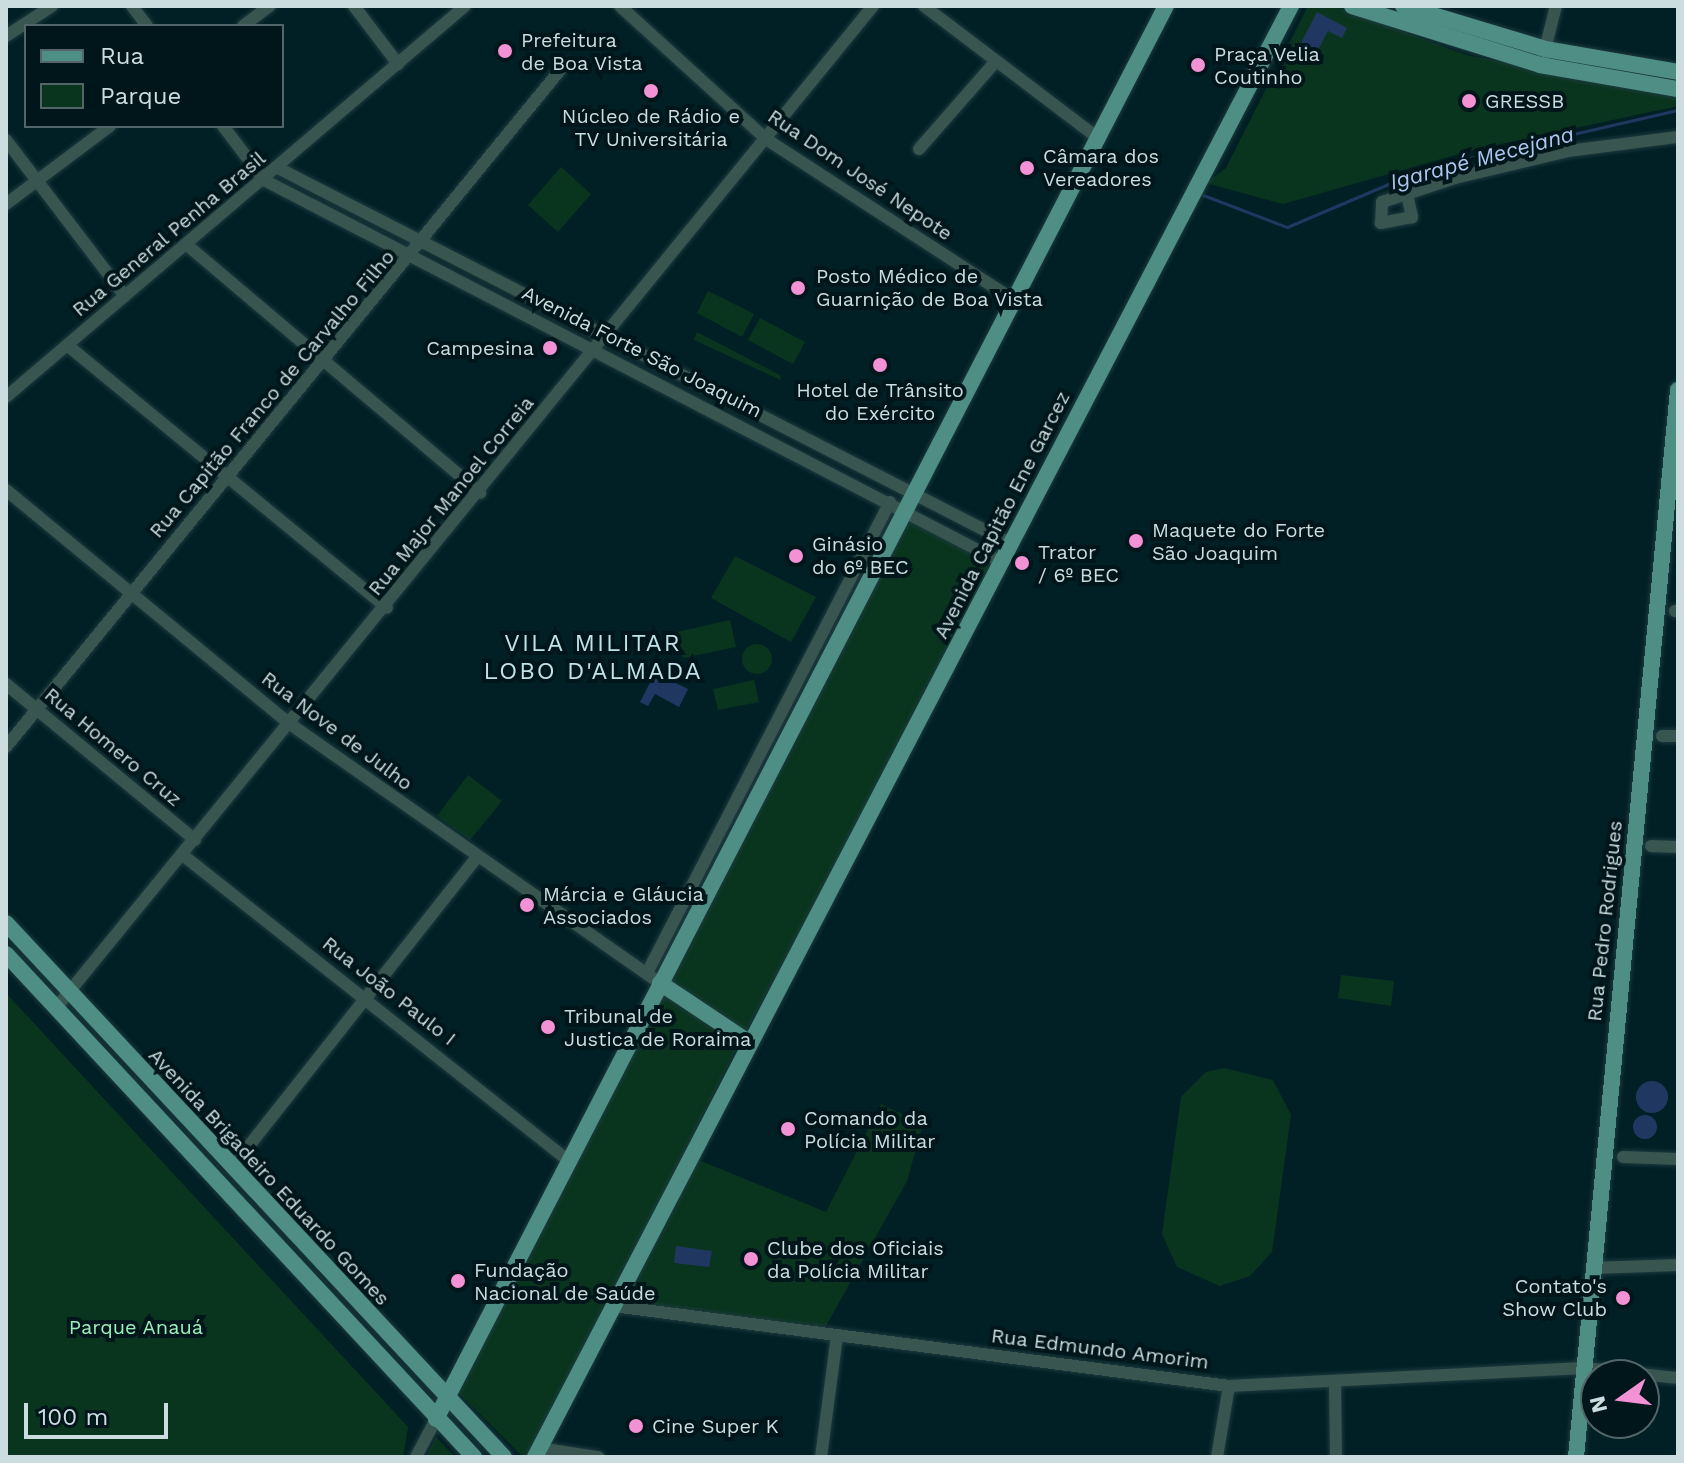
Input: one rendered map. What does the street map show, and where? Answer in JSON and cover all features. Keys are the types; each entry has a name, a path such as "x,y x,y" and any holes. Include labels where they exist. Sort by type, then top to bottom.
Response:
{"main road":[{"path":"436,1419 568,1160 654,978 897,506 915,494 1166,6"},
{"name":"Avenida Capitão Ene Garcez","path":"537,1453 1291,6"},
{"path":"1352,6 1540,65 1678,89"},
{"path":"1403,6 1545,49 1678,72"},
{"name":"Rua Pedro Rodrigues","path":"1585,1359 1678,390"},
{"name":"Avenida Brigadeiro Eduardo Gomes","path":"6,923 504,1457"},
{"name":"Avenida Brigadeiro Eduardo Gomes","path":"6,954 474,1457"},
{"path":"654,978 750,1043"},
{"name":"Rua Pedro Rodrigues","path":"1576,1457 1580,1412"}],"street":[{"path":"24,24 52,6"},
{"path":"132,6 146,24"},
{"path":"246,24 270,6"},
{"path":"354,6 398,64"},
{"name":"Rua General Penha Brasil","path":"6,397 465,6"},
{"name":"Rua Dom José Nepote","path":"620,6 766,139 1015,301"},
{"name":"Rua Major Manoel Correia","path":"56,1008 387,608 873,6"},
{"path":"924,6 1099,139"},
{"path":"1540,65 1556,6"},
{"path":"6,36 24,24"},
{"path":"919,149 996,61"},
{"name":"Rua Capitão Franco de Carvalho Filho","path":"6,747 412,258 565,64"},
{"path":"6,204 107,128"},
{"path":"225,128 264,180"},
{"path":"1407,195 1554,154 1678,137"},
{"path":"6,140 125,296"},
{"name":"Avenida Forte São Joaquim","path":"278,168 1010,543"},
{"name":"Avenida Forte São Joaquim","path":"264,180 1001,562"},
{"path":"187,245 480,493"},
{"path":"67,345 387,608"},
{"path":"725,418 732,401"},
{"path":"864,489 872,473"},
{"name":"Rua Nove de Julho","path":"6,490 290,724 476,858 654,978"},
{"name":"Rua Homero Cruz","path":"6,684 195,840"},
{"path":"1662,736 1678,736"},
{"path":"1651,846 1678,847"},
{"name":"Rua João Paulo I","path":"184,856 568,1160"},
{"path":"233,1166 476,858"},
{"path":"1623,1157 1678,1159"},
{"path":"1593,1268 1678,1265"},
{"name":"Rua Edmundo Amorim","path":"613,1306 1229,1386 1335,1384 1580,1368"},
{"path":"821,1457 837,1335"},
{"path":"1335,1384 1336,1457"},
{"path":"1217,1457 1229,1386"},
{"path":"416,1457 436,1419"},
{"path":"537,1453 598,1457"}],"green space":[{"name":"GRESSB","path":"1308,6 1335,6 1466,55 1678,95 1678,106 1473,150 1283,204 1206,183 1226,168"},
{"path":"561,167 591,194 558,232 528,205"},
{"path":"708,291 754,314 742,337 697,313"},
{"path":"760,318 805,342 793,364 748,340"},
{"path":"697,332 780,375 781,380 694,340"},
{"path":"904,510 1001,562 738,1046 530,1456 522,1456 458,1392"},
{"path":"735,556 816,597 791,642 711,598"},
{"path":"730,620 736,647 683,658 677,632"},
{"path":"757,644 767,649 772,659 767,669 757,674 747,669 742,659 747,649"},
{"path":"754,680 759,702 718,710 713,689"},
{"path":"468,775 502,801 470,840 437,816"},
{"path":"1341,975 1394,981 1391,1006 1338,998"},
{"name":"Parque Anauá","path":"6,993 408,1427 403,1457 6,1457"},
{"path":"1224,1068 1273,1080 1291,1115 1272,1252 1250,1276 1220,1286 1177,1267 1162,1234 1181,1097 1206,1072"},
{"name":"Clube dos Oficiais da Polícia Militar","path":"881,1104 923,1124 907,1181 822,1333 613,1306 691,1157 826,1212"},
{"path":"436,1437 455,1457 426,1457"}],"water":[{"path":"1317,12 1347,28 1342,38 1328,31 1316,54 1300,45"},
{"path":"655,673 688,689 679,707 655,694 648,706 640,702"},
{"path":"1652,1081 1663,1086 1668,1097 1663,1108 1652,1113 1641,1108 1636,1097 1641,1086"},
{"path":"1645,1115 1653,1119 1657,1127 1653,1135 1645,1139 1637,1135 1633,1127 1637,1119"},
{"path":"676,1246 712,1251 709,1267 674,1263"}],"waterway":[{"name":"Igarapé Mecejana","path":"1203,195 1287,227 1426,168 1678,110"}],"place":[{"name":"Prefeitura de Boa Vista","path":"505,51"},
{"name":"Praça Velia Coutinho","path":"1198,65"},
{"name":"Núcleo de Rádio e TV Universitária","path":"651,91"},
{"name":"GRESSB","path":"1469,101"},
{"name":"Câmara dos Vereadores","path":"1027,168"},
{"name":"Posto Médico de Guarnição de Boa Vista","path":"798,288"},
{"name":"Campesina","path":"550,348"},
{"name":"Hotel de Trânsito do Exército","path":"880,365"},
{"name":"Maquete do Forte São Joaquim","path":"1136,541"},
{"name":"Ginásio do 6º BEC","path":"796,556"},
{"name":"Trator / 6º BEC","path":"1022,563"},
{"name":"Márcia e Gláucia Associados","path":"527,905"},
{"name":"Tribunal de Justica de Roraima","path":"548,1027"},
{"name":"Comando da Polícia Militar","path":"788,1129"},
{"name":"Clube dos Oficiais da Polícia Militar","path":"751,1259"},
{"name":"Fundação Nacional de Saúde","path":"458,1281"},
{"name":"Contato's Show Club","path":"1623,1298"},
{"name":"Cine Super K","path":"636,1426"}],"district":[{"name":"VILA MILITAR LOBO D'ALMADA","path":"593,658"}]}
